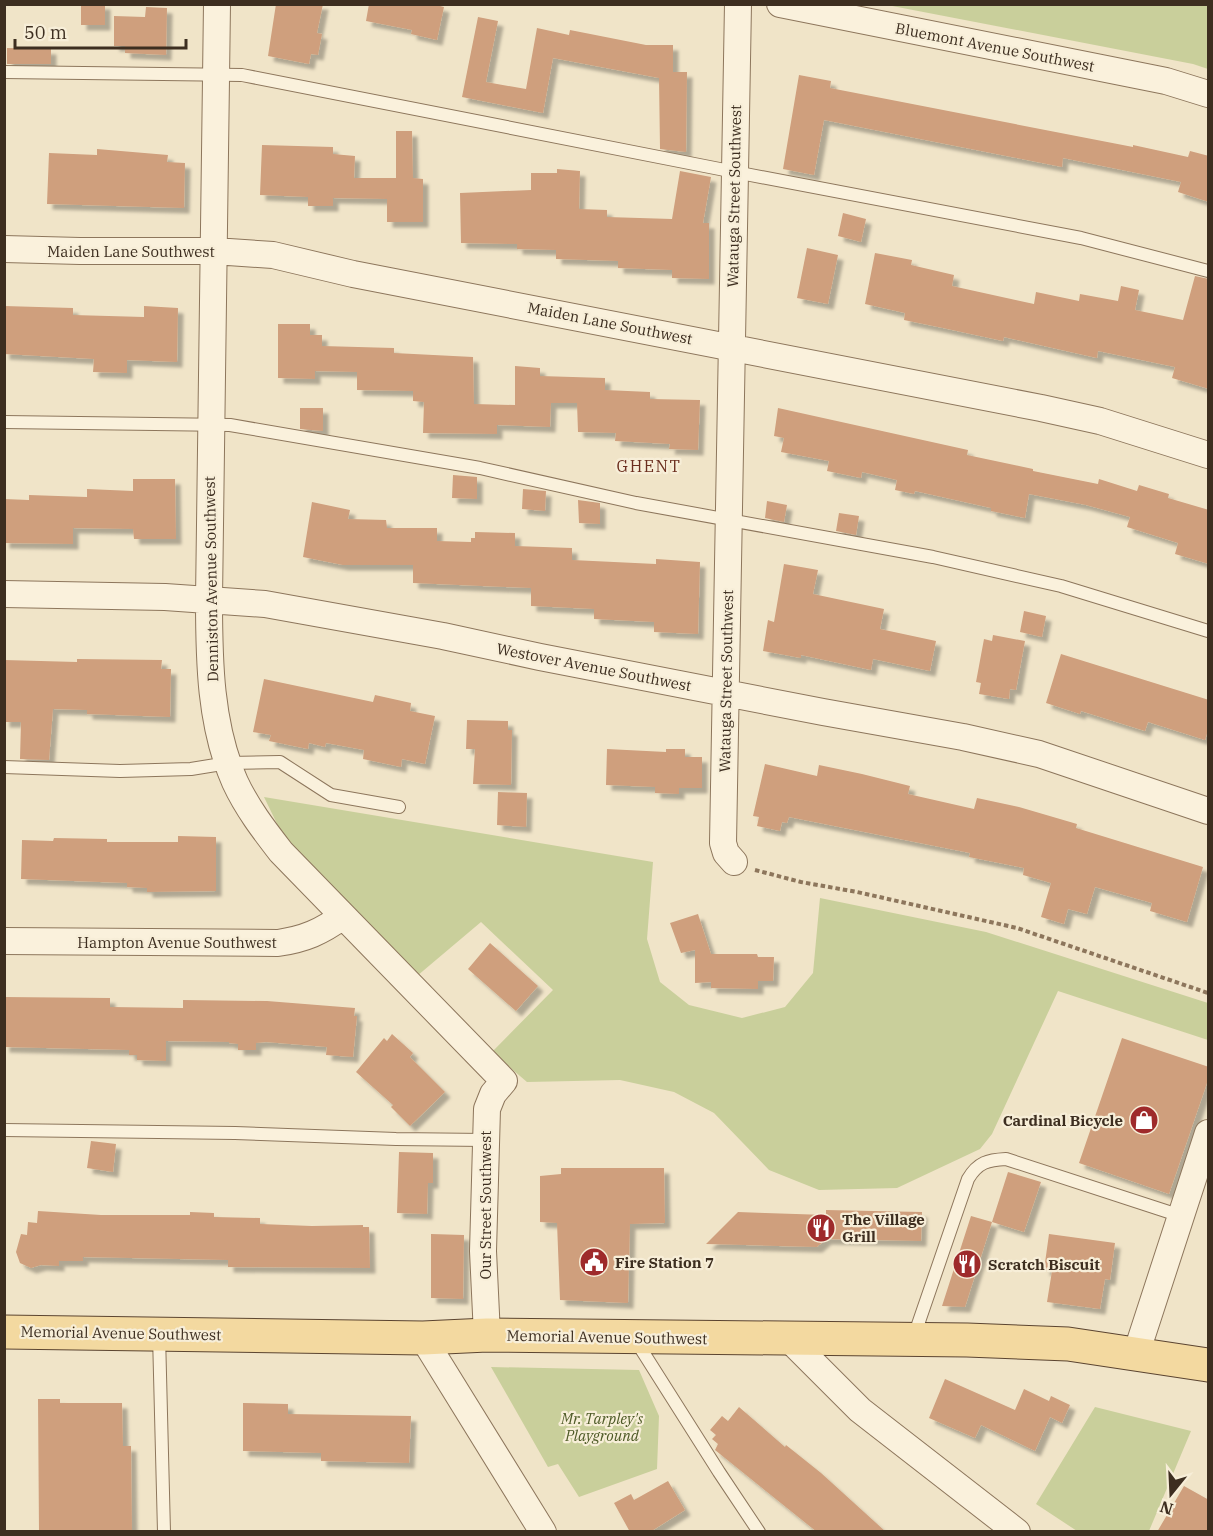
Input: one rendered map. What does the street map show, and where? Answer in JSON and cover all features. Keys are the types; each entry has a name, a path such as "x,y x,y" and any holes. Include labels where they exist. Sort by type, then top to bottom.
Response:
{"main road":[{"name":"Memorial Avenue Southwest","path":"4,1332 423,1338 487,1335 1068,1344 1209,1365"}],"street":[{"name":"Denniston Avenue Southwest","path":"217,4 209,664 215,711 228,763 256,819 281,852 504,1081"},
{"name":"Watauga Street Southwest","path":"734,862 726,853 723,843 738,4"},
{"name":"Bluemont Avenue Southwest","path":"780,4 1166,81 1209,94"},
{"name":"Maiden Lane Southwest","path":"4,249 214,251 273,255 353,274 1041,408 1100,421 1209,455"},
{"name":"Westover Avenue Southwest","path":"4,594 209,599 265,604 443,636 725,693 963,737 1039,754 1209,811"},
{"name":"Hampton Avenue Southwest","path":"4,941 278,943 302,939 324,930 343,916"},
{"name":"Our Street Southwest","path":"487,1335 483,1251 487,1109 493,1094 504,1081"},
{"path":"1136,1354 1209,1133"},
{"path":"423,1338 543,1532"},
{"path":"789,1339 860,1410 1017,1532"}],"lane":[{"path":"4,72 242,75 1081,238 1209,271"},
{"path":"4,422 230,425 480,468 636,502 933,557 1061,586 1209,631"},
{"path":"4,767 120,771 190,769 228,763 280,762 331,795 399,807"},
{"path":"4,1130 235,1133 485,1140"},
{"path":"913,1340 968,1179 975,1168 988,1160 1006,1159 1181,1216"},
{"path":"158,1333 164,1532"},
{"path":"633,1337 759,1532"}],"path":[{"path":"734,862 757,871 801,882 858,892 1017,928 1209,993"}],"green space":[{"path":"887,5 1208,5 1208,69 1193,64"},
{"path":"264,797 653,862 647,939 660,982 689,1005 742,1018 785,1007 813,973 820,898 986,932 1208,1003 1208,1040 1058,991 992,1134 980,1149 897,1188 819,1190 769,1170 714,1113 674,1092 620,1080 527,1082 492,1052 553,990 481,922 417,976 322,881 282,834"},
{"name":"Mr. Tarpley's Playground","path":"491,1367 639,1370 659,1416 657,1469 579,1497 558,1464 548,1467"},
{"path":"1095,1407 1191,1431 1149,1531 1077,1531 1036,1504"}],"building":[{"path":"81,4 105,4 105,25 81,25"},
{"path":"276,4 323,4 317,33 322,34 318,55 311,54 309,64 268,56"},
{"path":"369,4 432,4 444,7 437,40 411,34 412,30 366,21"},
{"path":"146,7 167,8 166,55 125,53 125,46 114,46 114,16 145,17"},
{"path":"478,17 498,21 486,82 526,89 537,28 569,35 570,30 646,45 673,45 673,72 687,72 686,152 660,149 659,78 553,58 543,113 462,97"},
{"path":"7,48 51,49 51,64 7,64"},
{"path":"799,75 831,81 830,88 1188,157 1190,151 1209,156 1209,202 1178,192 1181,182 1063,158 1062,167 824,120 814,175 783,169"},
{"path":"396,131 412,131 413,178 423,179 423,222 387,222 387,199 333,198 333,206 308,206 308,197 260,195 262,145 333,147 333,154 355,156 354,178 396,178"},
{"path":"97,149 168,155 167,162 185,163 184,208 47,204 49,153 97,155"},
{"path":"557,169 580,171 579,209 607,210 607,217 672,219 680,171 711,177 703,223 709,223 709,279 672,278 672,270 618,268 618,261 556,259 556,250 517,249 517,244 461,243 460,193 531,190 531,173 557,173"},
{"path":"843,213 866,219 861,242 838,236"},
{"path":"807,248 838,255 828,304 797,298"},
{"path":"875,253 912,260 911,265 954,275 952,286 1034,304 1036,292 1079,301 1080,294 1118,301 1121,286 1139,290 1135,310 1183,320 1195,276 1209,279 1209,389 1172,378 1175,367 1098,351 1097,358 1004,337 1003,341 904,320 905,313 865,304"},
{"path":"4,306 73,308 73,315 144,317 144,306 178,308 177,362 127,360 127,373 93,372 94,359 4,354"},
{"path":"278,324 310,324 310,335 322,335 322,346 394,348 394,353 473,357 474,404 515,405 515,366 540,368 540,376 605,378 605,390 650,392 650,399 700,400 698,450 669,449 670,444 615,441 616,433 578,432 577,403 551,403 550,427 497,425 497,434 423,433 424,402 413,401 413,391 357,390 357,372 315,371 315,379 278,378"},
{"path":"300,408 323,408 323,431 300,429"},
{"path":"778,408 968,450 967,455 1033,469 1033,471 1098,484 1099,479 1137,491 1139,485 1169,494 1168,498 1209,510 1209,564 1175,554 1178,543 1127,527 1130,517 1086,505 1029,494 1025,518 915,491 914,494 895,490 897,480 862,472 861,478 827,471 829,461 781,452 784,438 774,436"},
{"path":"453,475 477,477 477,499 452,498"},
{"path":"133,479 175,479 176,539 134,539 133,529 73,528 73,544 4,543 4,499 29,500 29,495 87,497 87,489 133,491"},
{"path":"523,489 546,491 545,511 522,509"},
{"path":"578,500 600,503 600,524 579,523"},
{"path":"767,501 787,505 784,522 765,518"},
{"path":"312,502 350,510 348,519 386,520 387,528 437,528 437,541 471,542 471,538 475,538 475,532 515,533 515,546 572,548 572,560 656,564 656,559 700,562 698,634 654,632 654,622 594,619 594,609 531,606 531,588 413,583 413,565 343,565 303,557"},
{"path":"839,513 859,516 856,535 836,531"},
{"path":"784,564 818,570 813,594 884,609 880,629 936,641 930,671 873,659 871,670 801,655 801,658 763,651 768,620 774,622"},
{"path":"1024,611 1046,616 1042,637 1020,632"},
{"path":"993,635 1025,641 1016,690 1010,689 1009,699 979,694 981,683 976,682 984,639 992,641"},
{"path":"1061,654 1209,700 1209,727 1205,740 1148,722 1145,731 1081,711 1080,714 1046,703"},
{"path":"77,659 162,660 161,669 171,669 170,717 87,714 87,710 53,709 49,760 20,759 21,722 4,722 4,660 77,662"},
{"path":"264,679 373,702 375,695 411,703 410,711 435,716 425,764 402,759 401,767 363,759 364,750 326,743 325,747 309,743 308,749 269,741 271,735 253,732"},
{"path":"467,720 508,721 508,730 512,730 511,785 473,784 475,749 466,749"},
{"path":"607,749 666,752 666,749 685,749 685,757 702,757 702,788 679,788 679,794 655,793 655,787 606,785"},
{"path":"765,764 817,776 819,765 862,774 910,786 908,794 974,809 977,798 1019,807 1077,824 1076,828 1203,867 1187,922 1150,911 1152,903 1095,887 1087,914 1068,909 1064,924 1041,917 1051,883 1023,875 1024,868 969,857 970,853 789,817 787,823 782,822 780,831 757,826 759,817 753,816"},
{"path":"498,792 527,793 526,827 497,825"},
{"path":"178,836 216,837 216,891 147,892 147,888 127,887 127,883 21,879 22,840 53,841 54,838 107,839 107,842 178,842"},
{"path":"698,914 711,954 757,954 758,957 774,957 773,981 758,981 758,989 711,988 711,982 695,983 695,950 681,953 670,923"},
{"path":"490,943 538,986 516,1011 468,969"},
{"path":"4,997 110,998 110,1007 183,1008 183,1000 267,1001 355,1008 354,1016 357,1016 353,1057 326,1055 327,1047 266,1042 256,1043 256,1050 238,1050 238,1044 229,1042 166,1041 166,1061 137,1060 137,1055 129,1055 129,1050 4,1047"},
{"path":"392,1034 413,1053 410,1057 445,1092 410,1126 391,1107 393,1105 356,1072 384,1038 387,1041"},
{"name":"Cardinal Bicycle","path":"1122,1038 1209,1067 1209,1077 1169,1194 1079,1163"},
{"path":"91,1141 116,1144 113,1172 87,1168"},
{"path":"399,1152 433,1153 433,1183 428,1183 427,1214 397,1213"},
{"name":"Fire Station 7","path":"561,1168 664,1168 665,1223 630,1224 628,1303 560,1300 557,1223 540,1222 540,1176 561,1174"},
{"path":"1008,1172 1041,1182 1024,1232 992,1222"},
{"name":"The Village Grill","path":"826,1210 922,1212 921,1241 826,1239 817,1247 706,1244 738,1212 826,1215"},
{"path":"38,1211 101,1215 214,1213 214,1217 260,1218 260,1224 363,1225 363,1227 369,1227 370,1268 228,1267 228,1260 83,1257 83,1261 59,1261 59,1266 41,1265 31,1268 20,1263 16,1252 21,1234 27,1235 28,1222 37,1223"},
{"name":"Scratch Biscuit","path":"971,1216 992,1222 965,1307 942,1306"},
{"path":"431,1234 464,1235 463,1299 431,1298"},
{"path":"1049,1234 1115,1243 1110,1280 1105,1279 1100,1309 1047,1302 1052,1271 1044,1270"},
{"path":"945,1379 1015,1410 1024,1389 1049,1401 1051,1396 1070,1405 1062,1423 1050,1417 1035,1451 981,1425 975,1438 929,1418"},
{"path":"38,1399 60,1399 60,1403 122,1403 123,1446 131,1446 132,1532 39,1532"},
{"path":"243,1403 288,1404 288,1414 411,1416 409,1463 321,1461 321,1453 243,1451"},
{"path":"739,1407 785,1447 786,1445 821,1473 886,1532 817,1532 715,1450 718,1444 712,1439 716,1435 710,1430 722,1416 728,1421"},
{"path":"668,1481 685,1510 650,1532 630,1532 614,1503 631,1494 634,1500"},
{"path":"1184,1486 1209,1500 1209,1532 1157,1532"}],"place":[{"name":"Cardinal Bicycle","path":"1144,1120"},
{"name":"The Village Grill","path":"821,1228"},
{"name":"Fire Station 7","path":"594,1262"},
{"name":"Scratch Biscuit","path":"967,1264"}],"district":[{"name":"GHENT","path":"649,466"}]}
